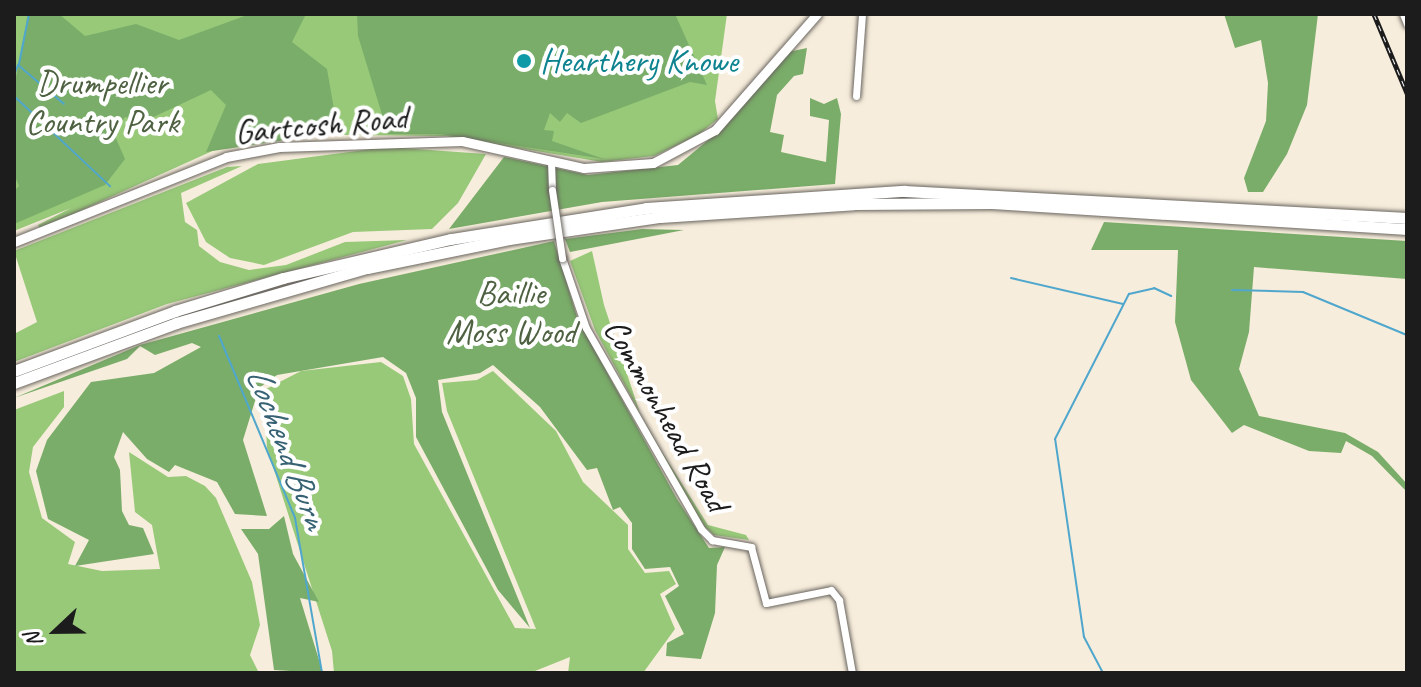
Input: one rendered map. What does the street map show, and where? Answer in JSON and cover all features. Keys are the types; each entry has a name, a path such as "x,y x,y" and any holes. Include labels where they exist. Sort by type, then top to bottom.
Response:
{"highway":[{"path":"14,371 175,311 367,257 507,228 662,206 779,196 934,192 1407,218"},
{"path":"14,383 176,323 353,272 509,239 660,217 854,204 992,203 1407,229"}],"main road":[{"name":"Gartcosh Road","path":"14,242 226,157 279,147 462,141 551,161 625,168 692,146 733,113 817,14"}],"street":[{"path":"856,96 862,14"},
{"path":"1403,14 1407,24"},
{"name":"Commonhead Road","path":"551,161 562,258 586,328 701,529 712,540 751,547 766,603 831,590 839,600 852,673"}],"green space":[{"name":"Drumpellier Country Park","path":"14,14 727,14 715,101 718,119 698,135 654,156 602,162 446,136 250,134 40,229 38,225 71,208 14,231"},
{"path":"28,14 59,14 85,36 136,24 179,40 250,14 306,14 292,42 327,69 338,132 206,152 226,105 211,90 145,121 125,117 114,134 125,159 105,185 14,224 14,191 19,186 14,174 14,88"},
{"path":"357,14 675,14 707,85 690,82 581,123 567,113 560,122 550,113 544,130 554,131 552,141 604,159 441,134 388,134 358,36"},
{"path":"1224,14 1318,14 1307,105 1287,154 1263,192 1248,192 1244,178 1266,121 1268,83 1261,40 1235,48"},
{"path":"807,48 803,74 794,76 777,95 770,132 784,135 781,152 826,162 829,120 810,116 810,98 824,104 837,98 841,114 835,184 602,202 449,229 504,157 588,175 678,165 724,127 788,52"},
{"path":"387,147 486,154 458,203 432,229 353,232 264,265 230,258 206,242 186,203 258,164"},
{"path":"242,166 181,193 185,222 197,230 199,246 220,262 249,270 286,265 345,242 407,240 167,304 14,362 14,334 37,322 14,251 227,167"},
{"path":"1104,222 1407,241 1407,279 1254,267 1249,332 1239,369 1259,416 1345,433 1378,452 1407,484 1407,492 1372,456 1346,441 1341,453 1309,451 1244,425 1232,433 1191,380 1175,322 1178,250 1091,250"},
{"path":"642,229 684,230 570,252 565,239"},
{"name":"Baillie Moss Wood","path":"554,241 578,320 677,499 709,548 725,547 717,565 715,613 701,659 666,656 667,643 684,634 665,596 679,586 670,567 645,569 632,549 632,523 620,507 613,510 597,468 587,470 540,407 493,365 480,373 438,380 442,412 530,628 498,590 416,437 416,398 406,373 383,357 277,375 259,388 243,440 267,516 235,514 217,482 175,465 169,472 147,459 123,432 114,457 120,470 122,511 129,525 143,528 154,554 75,566 89,540 48,519 36,471 47,440 91,382 154,373 201,347 192,343 155,355 140,346 127,359 14,398 140,345 359,284"},
{"path":"592,251 604,305 640,413 708,525 746,535 749,540 714,535 704,526 674,476 595,330 570,261"},
{"path":"381,362 403,376 411,399 414,444 515,628 536,629 447,411 442,383 477,380 493,371 556,431 583,482 628,525 628,549 645,573 669,571 676,584 660,594 675,629 643,673 568,673 570,657 530,673 334,673 332,651 267,448 264,390 301,371"},
{"path":"64,391 64,407 33,447 29,472 42,518 75,542 68,564 102,571 160,569 152,525 135,512 129,452 168,477 186,476 205,486 216,498 252,582 260,625 250,655 259,673 14,673 14,410"},
{"path":"284,516 293,554 319,602 300,598 323,673 274,670 258,554 241,529 269,529"}],"waterway":[{"path":"19,64 29,14"},
{"path":"14,75 18,65 64,104"},
{"path":"14,96 110,186"},
{"path":"1011,278 1123,304"},
{"path":"1103,673 1084,637 1055,439 1129,294 1154,288 1171,296"},
{"path":"1232,290 1303,292 1407,335"},
{"name":"Lochend Burn","path":"219,336 295,518 322,673"}],"railway":[{"path":"1374,14 1407,93"}],"place":[{"name":"Hearthery Knowe","path":"524,61"}]}
